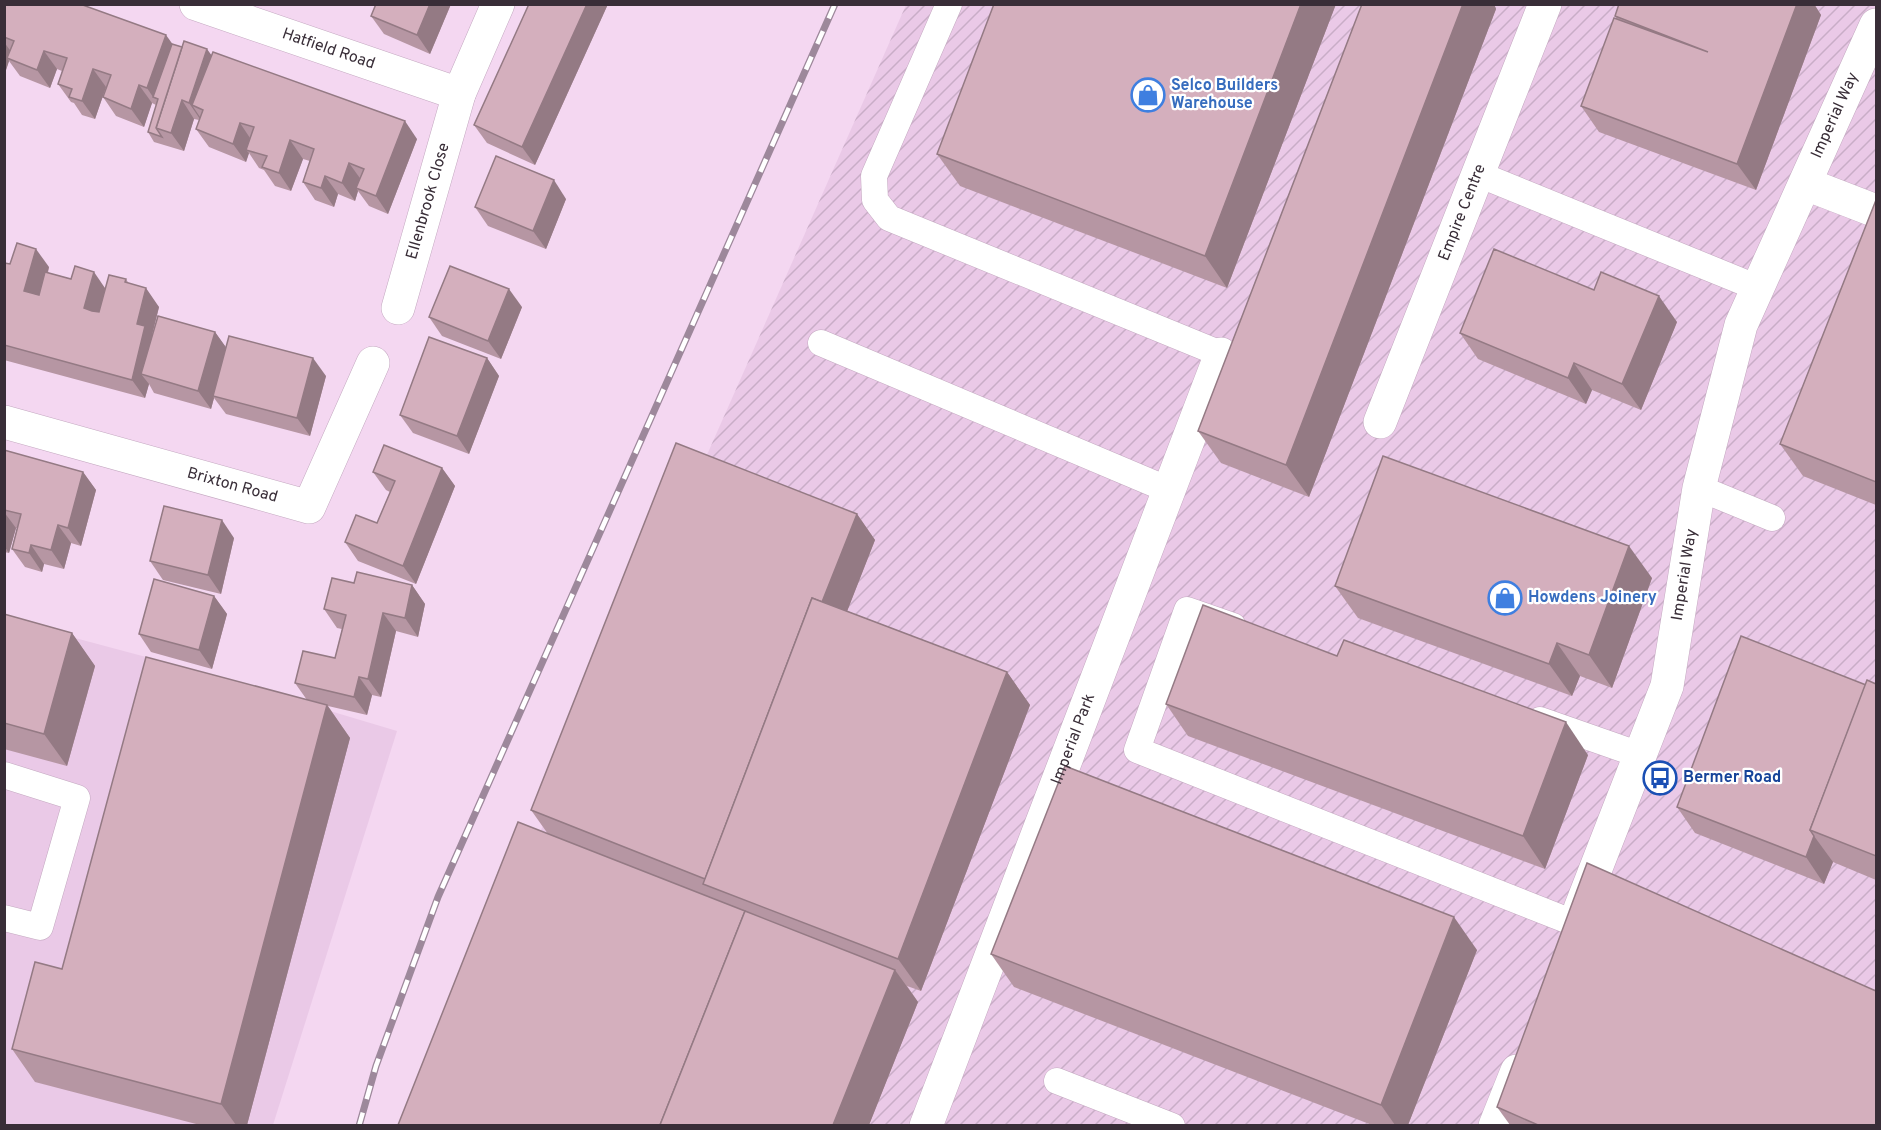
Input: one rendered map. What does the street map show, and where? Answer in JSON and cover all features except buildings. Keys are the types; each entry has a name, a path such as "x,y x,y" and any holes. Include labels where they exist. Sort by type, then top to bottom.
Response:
{"street":[{"name":"Hatfield Road","path":"196,4 459,94"},
{"name":"Ellenbrook Close","path":"398,308 459,94 498,4"},
{"name":"Empire Centre","path":"1380,422 1545,4"},
{"name":"Imperial Way","path":"1562,955 1574,923 1601,888 1640,755 1667,686 1699,488 1741,325 1876,25"},
{"path":"1806,184 1876,211"},
{"name":"Imperial Park","path":"926,1125 1221,354"},
{"name":"Brixton Road","path":"4,422 309,507 373,363"},
{"path":"1496,1125 1529,1040"}],"lane":[{"path":"949,4 874,176 875,200 889,218 1221,354"},
{"path":"1478,174 1758,288"},
{"path":"820,343 1169,490"},
{"path":"1699,488 1772,518"},
{"path":"1251,632 1187,610 1137,750 1574,923"},
{"path":"1520,713 1640,755"},
{"path":"4,775 77,798 40,927 4,918"},
{"path":"1057,1081 1172,1125"}],"shaded area":[{"path":"906,5 1876,5 1876,1125 410,1126"},
{"path":"4,619 176,665 397,731 273,1125 5,1125"}],"railway":[{"path":"359,1126 376,1066 438,897 835,4"}],"place":[{"name":"Selco Builders Warehouse","path":"1148,95"},
{"name":"Howdens Joinery","path":"1505,598"},
{"name":"Bermer Road","path":"1660,778"}]}
